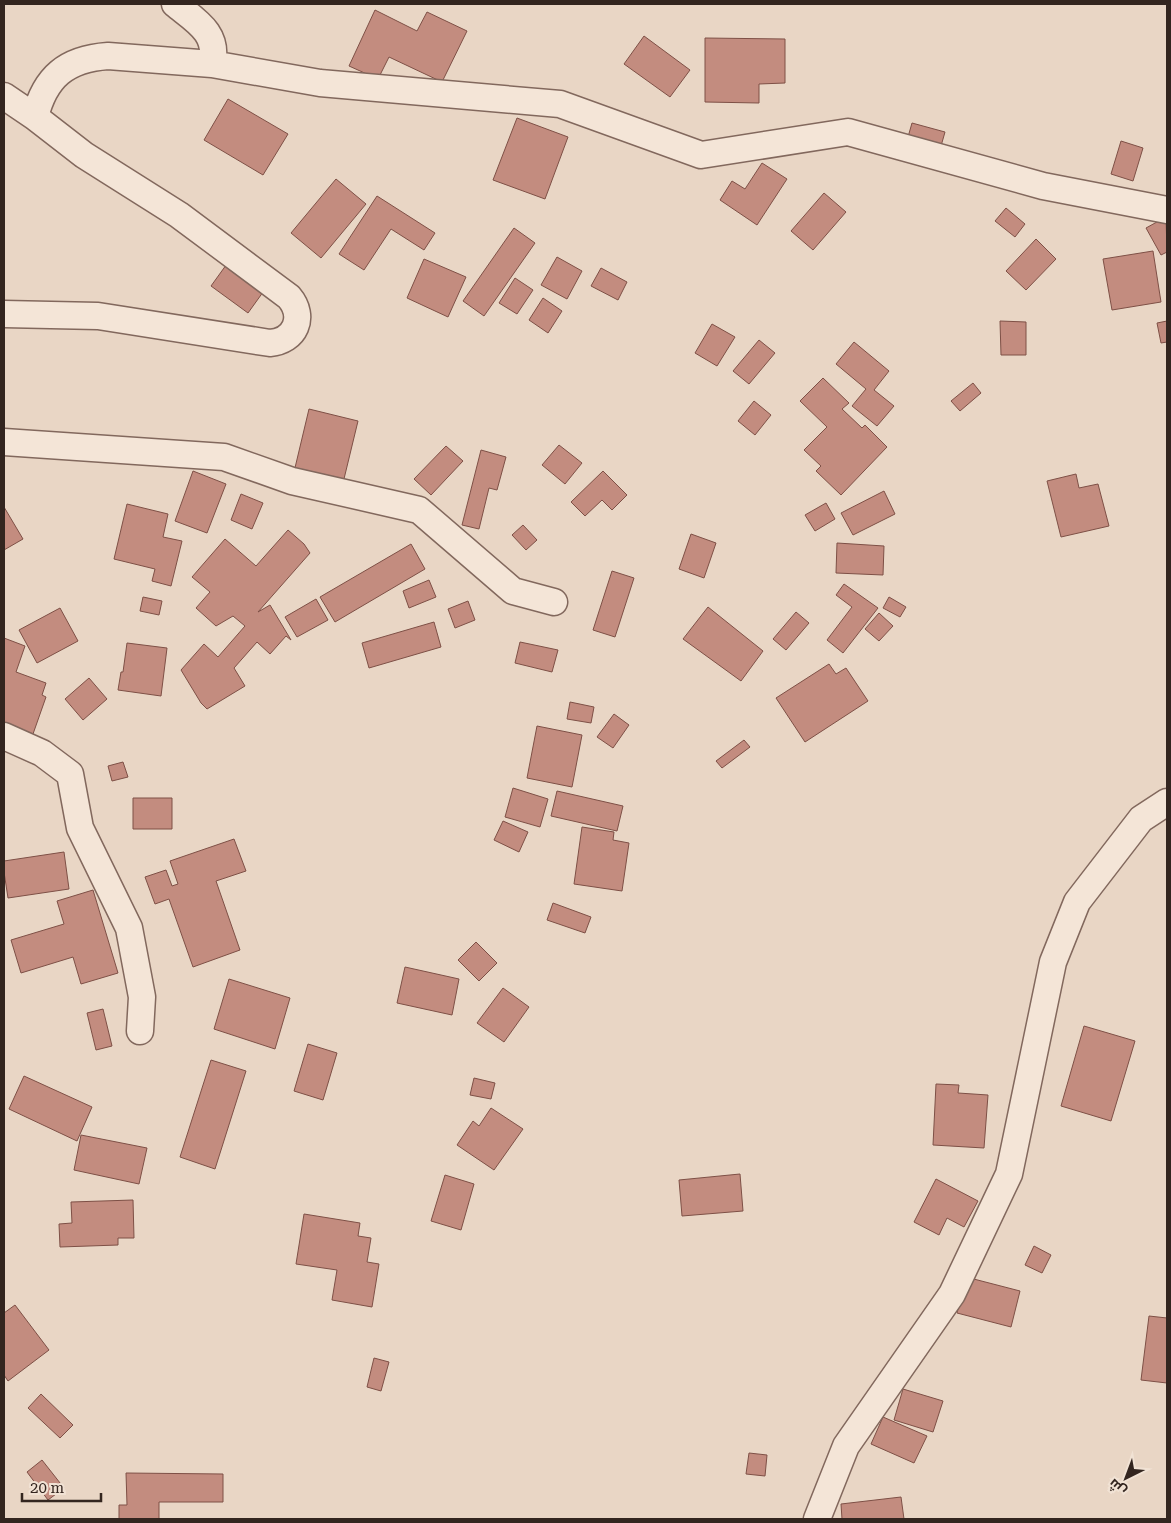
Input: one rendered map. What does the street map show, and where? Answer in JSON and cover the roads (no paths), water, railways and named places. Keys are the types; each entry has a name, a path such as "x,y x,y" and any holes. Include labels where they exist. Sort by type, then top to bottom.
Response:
{"street":[{"path":"175,4 208,33 214,48 212,64"},
{"path":"35,117 40,100 48,85 60,72 74,63 90,57 108,56 212,64 320,83 560,104 701,155 848,132 1043,186 1167,210"},
{"path":"4,96 84,155 179,214 289,297 296,307 297,321 288,337 270,343 98,316 4,314"},
{"path":"4,442 224,457 292,481 419,510 513,591 554,602"},
{"path":"4,736 42,753 70,774 80,828 129,928 142,997 140,1031"},
{"path":"817,1519 846,1446 952,1294 1009,1174 1053,962 1077,902 1141,819 1167,802"}]}
